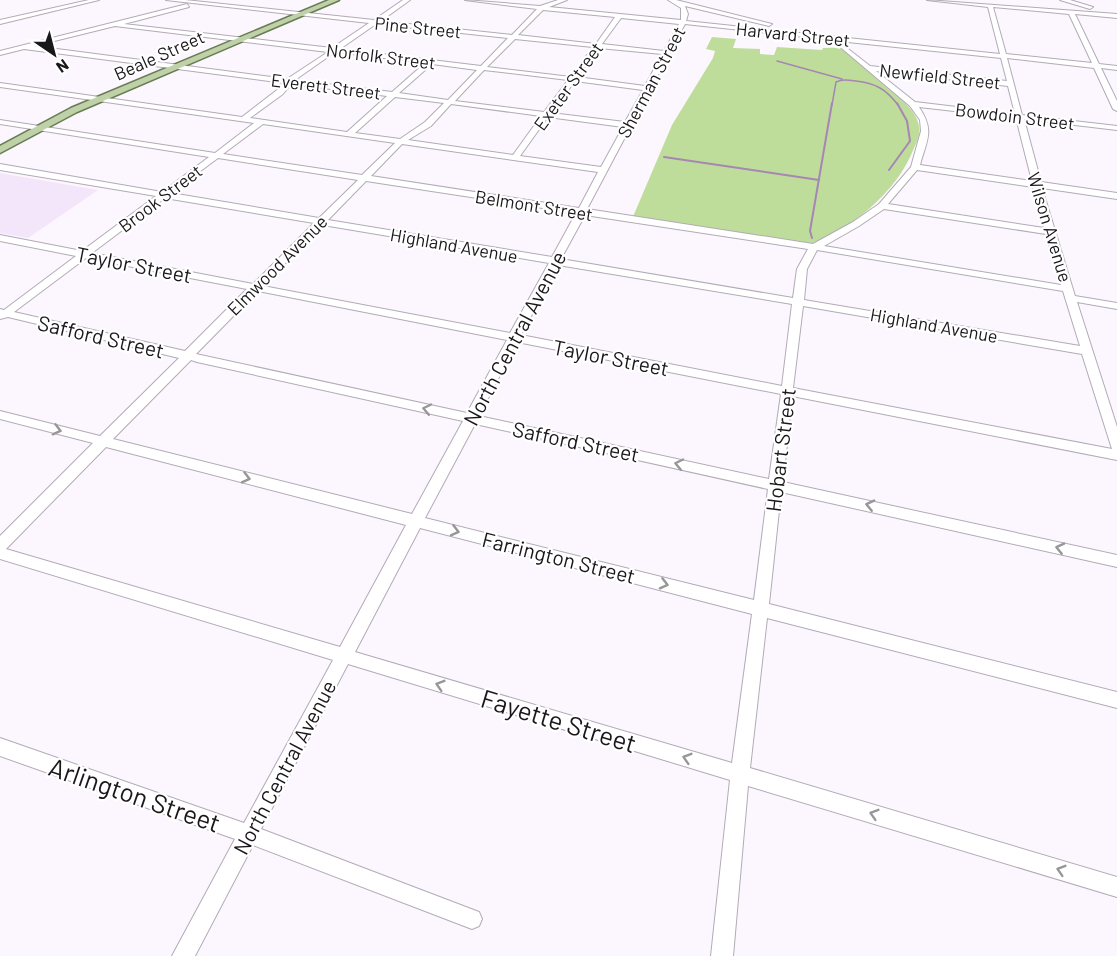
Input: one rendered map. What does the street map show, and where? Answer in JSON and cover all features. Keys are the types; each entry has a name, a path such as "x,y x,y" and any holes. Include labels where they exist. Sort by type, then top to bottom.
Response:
{"main road":[{"name":"Beale Street","path":"0,150 100,99 237,39 335,0"}],"street":[{"path":"0,22 96,0"},
{"name":"Pine Street","path":"169,0 667,53"},
{"path":"0,53 209,0"},
{"path":"245,118 280,92 289,81 407,0"},
{"name":"Harvard Street","path":"468,0 1117,68"},
{"name":"Elmwood Avenue","path":"0,544 400,142 428,124 542,7 564,0"},
{"name":"Sherman Street","path":"604,170 684,22 686,14 680,3 671,0"},
{"path":"930,0 1117,15"},
{"path":"1064,0 1117,15"},
{"path":"680,3 816,36"},
{"name":"Wilson Avenue","path":"990,5 1050,232 1117,447"},
{"path":"1071,12 1117,110"},
{"name":"Exeter Street","path":"515,157 620,15"},
{"name":"Norfolk Street","path":"113,24 648,87"},
{"path":"814,247 856,224 882,206 915,167 925,130 924,120 913,104 835,41 835,38"},
{"name":"Everett Street","path":"23,47 628,126"},
{"path":"350,133 430,62"},
{"name":"Newfield Street","path":"869,68 1011,84"},
{"path":"0,85 604,170"},
{"name":"Bowdoin Street","path":"913,104 1117,128"},
{"name":"Brook Street","path":"2,314 262,121"},
{"name":"Belmont Street","path":"0,122 814,247 1070,294 1117,306"},
{"name":"Highland Avenue","path":"0,167 1086,351"},
{"path":"915,167 1117,196"},
{"name":"North Central Avenue","path":"183,956 604,170"},
{"path":"882,206 1050,232"},
{"name":"Taylor Street","path":"0,238 1117,455"},
{"name":"Hobart Street","path":"722,956 740,774 802,269 814,247"},
{"name":"Safford Street","path":"2,314 1117,561"},
{"name":"Farrington Street","path":"0,416 1117,700"},
{"name":"Fayette Street","path":"0,553 1117,887"},
{"name":"Arlington Street","path":"0,747 249,834 472,919"}],"shaded area":[{"path":"0,173 98,190 28,238 0,233"}],"green space":[{"path":"712,37 736,39 733,48 760,49 760,54 774,55 777,47 822,50 823,48 834,48 846,51 902,100 917,119 919,134 916,143 896,180 869,209 853,221 837,232 803,246 632,219 672,125 713,58 715,51 706,49"}],"waterway":[{"path":"777,61 842,79"},
{"path":"832,105 836,82 841,80 874,85 889,95 898,105"},
{"path":"819,180 832,103"},
{"path":"889,170 910,141 907,121 897,103"},
{"path":"664,157 819,180"},
{"path":"812,238 810,231 819,180"}]}
